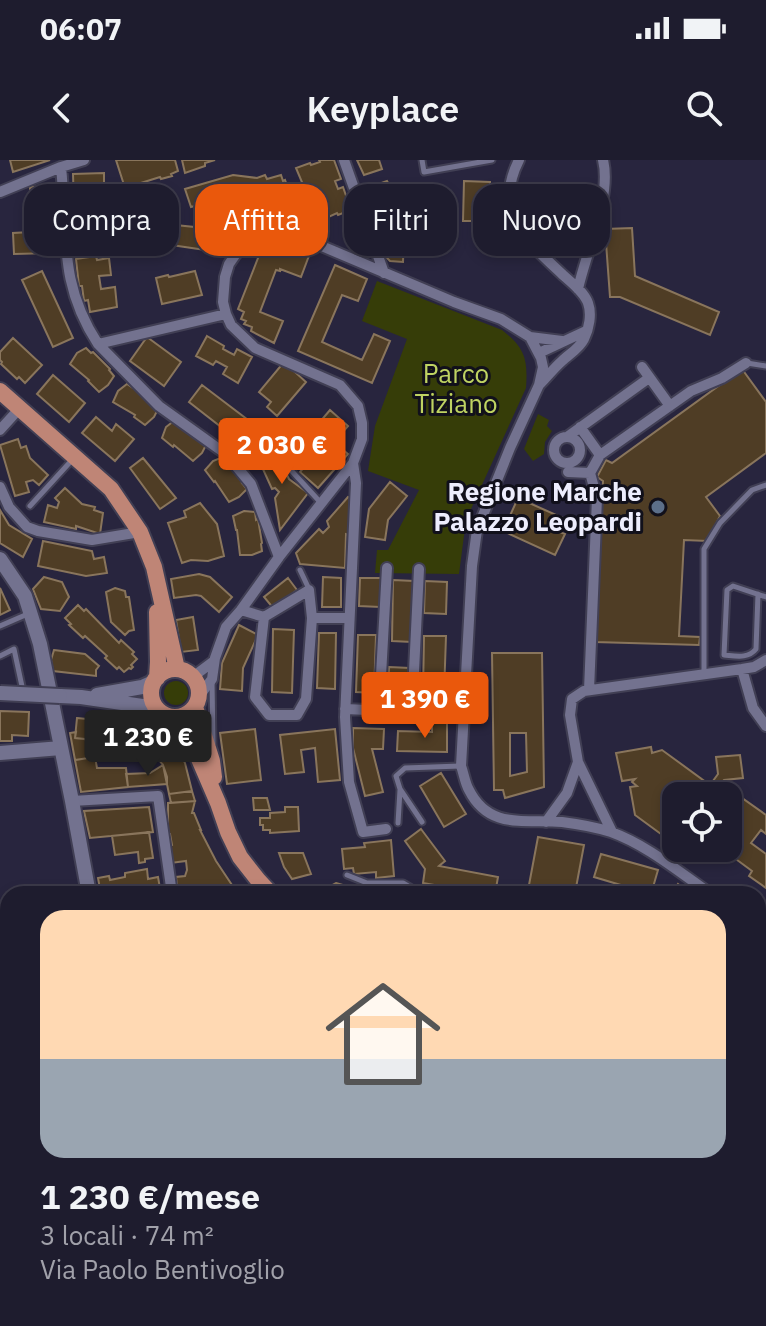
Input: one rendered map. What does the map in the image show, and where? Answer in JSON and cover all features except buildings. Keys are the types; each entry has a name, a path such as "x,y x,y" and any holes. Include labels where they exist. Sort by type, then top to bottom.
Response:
{"main road":[{"path":"0,391 111,489 140,532 154,567 169,671 151,696 156,708 173,717 186,715 197,701"},
{"path":"169,671 197,683 199,742 218,803 240,857 264,886"},
{"path":"173,717 199,742 212,761 218,803"}],"street":[{"path":"0,192 84,160"},
{"path":"344,160 384,273"},
{"path":"510,184 519,160"},
{"path":"603,160 605,184"},
{"path":"61,167 67,270 82,316 98,344 159,406 236,463 251,484 279,557"},
{"path":"197,701 212,679 214,659 226,627 353,463 362,439 358,406 350,395 335,382 255,348 231,325 223,302 223,291 229,264 245,246 278,233 298,236 501,319 530,337 564,341"},
{"path":"539,385 580,345 590,317 589,304 578,289 543,256"},
{"path":"578,289 587,256"},
{"path":"98,344 226,314"},
{"path":"540,356 586,331"},
{"path":"530,337 543,367 539,385 477,530 470,594 461,766 469,789 491,815 509,821 596,827 612,832 656,856 699,886"},
{"path":"540,356 563,360"},
{"path":"589,690 597,498 590,473 600,455 691,391 722,378 746,363"},
{"path":"642,367 670,406"},
{"path":"590,473 572,469 557,459 556,443 649,378"},
{"path":"0,430 19,409"},
{"path":"580,427 600,455"},
{"path":"567,437 575,440 580,447 572,469"},
{"path":"353,463 356,483 345,709 349,782 363,832 386,829"},
{"path":"0,487 9,507 27,527 38,531 92,540 140,532"},
{"path":"0,559 25,596 40,644 88,886"},
{"path":"379,711 387,568"},
{"path":"412,712 419,569"},
{"path":"241,610 264,617 309,590 312,618 306,699 297,715 269,715 255,697 264,617"},
{"path":"312,618 349,618"},
{"path":"129,697 169,671 198,673 214,659"},
{"path":"612,832 578,762 570,715 572,699 589,690 754,667 766,660"},
{"path":"742,669 753,708 766,726"},
{"path":"0,693 129,697 156,708"},
{"path":"345,709 437,713"},
{"path":"0,753 61,748"},
{"path":"546,822 567,793 578,762"},
{"path":"72,801 158,796 171,886"}],"lane":[{"path":"422,160 424,172 492,160"},
{"path":"746,363 766,366"},
{"path":"285,453 303,437"},
{"path":"236,463 274,443 285,453 288,467 321,503"},
{"path":"30,506 75,457"},
{"path":"704,675 704,549 720,523 752,490 766,485"},
{"path":"300,570 309,590"},
{"path":"758,594 756,649 745,656 724,655 727,590 733,586 758,594 766,597"},
{"path":"0,626 31,613"},
{"path":"0,656 14,649 23,691"},
{"path":"212,679 212,761"},
{"path":"422,822 400,789 396,776 405,768 461,766"},
{"path":"398,823 400,789"},
{"path":"347,875 367,883 403,883 408,886"}],"green space":[{"name":"Parco Tiziano","path":"377,281 502,330 516,343 525,362 526,388 466,520 459,574 375,573 377,550 388,550 419,490 368,471 375,426 407,339 362,321"},
{"path":"538,414 549,420 547,426 552,431 545,442 544,454 533,461 524,449"},
{"path":"176,681 185,684 188,693 185,702 176,705 167,702 164,693 167,684"}],"place":[{"name":"Regione Marche Palazzo Leopardi","path":"658,507"}]}
